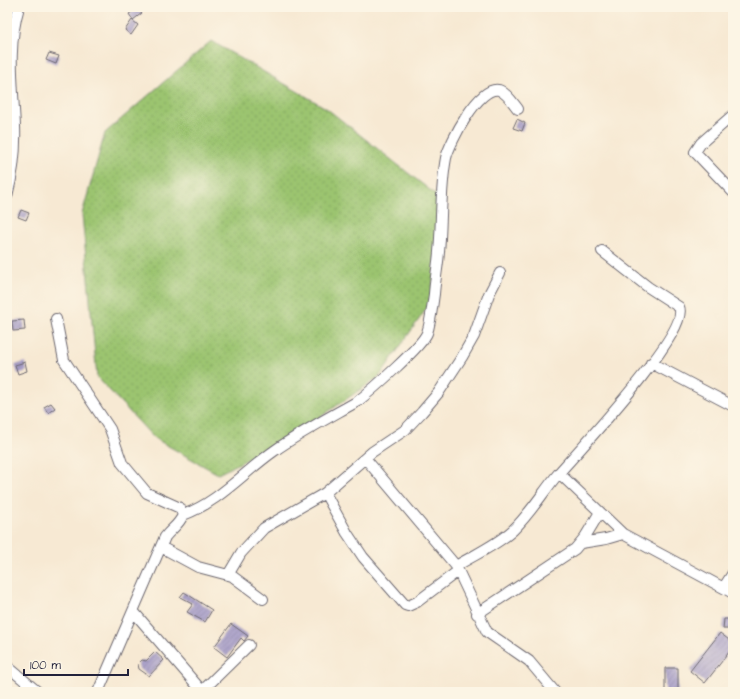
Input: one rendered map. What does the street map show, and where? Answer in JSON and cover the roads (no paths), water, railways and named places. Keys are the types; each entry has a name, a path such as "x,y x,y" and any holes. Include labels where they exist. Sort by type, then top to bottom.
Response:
{"street":[{"path":"7,196 14,159 15,140 9,87 12,53 19,7"},
{"path":"98,692 165,537 178,524 183,515 193,512 217,496 286,443 358,401 371,391 424,339 430,317 439,252 440,210 446,160 453,142 472,108 485,94 490,91 499,90 504,93 518,110"},
{"path":"733,115 701,143 695,152 733,192"},
{"path":"325,493 347,533 363,557 405,605 408,606 417,602 457,568 513,530 559,473 609,418 651,363 680,317 681,310 675,303 648,287 602,251"},
{"path":"228,574 241,553 264,528 325,493 365,458 404,430 439,392 474,336 489,294 500,273"},
{"path":"56,319 64,360 110,429 122,462 147,493 180,508 183,515"},
{"path":"651,363 733,406"},
{"path":"365,458 457,568 486,632 529,661 555,692"},
{"path":"559,473 622,534 733,593"},
{"path":"477,614 570,553 581,543 600,512"},
{"path":"581,543 606,540 622,534"},
{"path":"161,547 198,567 228,574 236,578 263,599"},
{"path":"724,587 733,573"},
{"path":"133,611 202,691 248,645"},
{"path":"7,666 38,692"}]}
